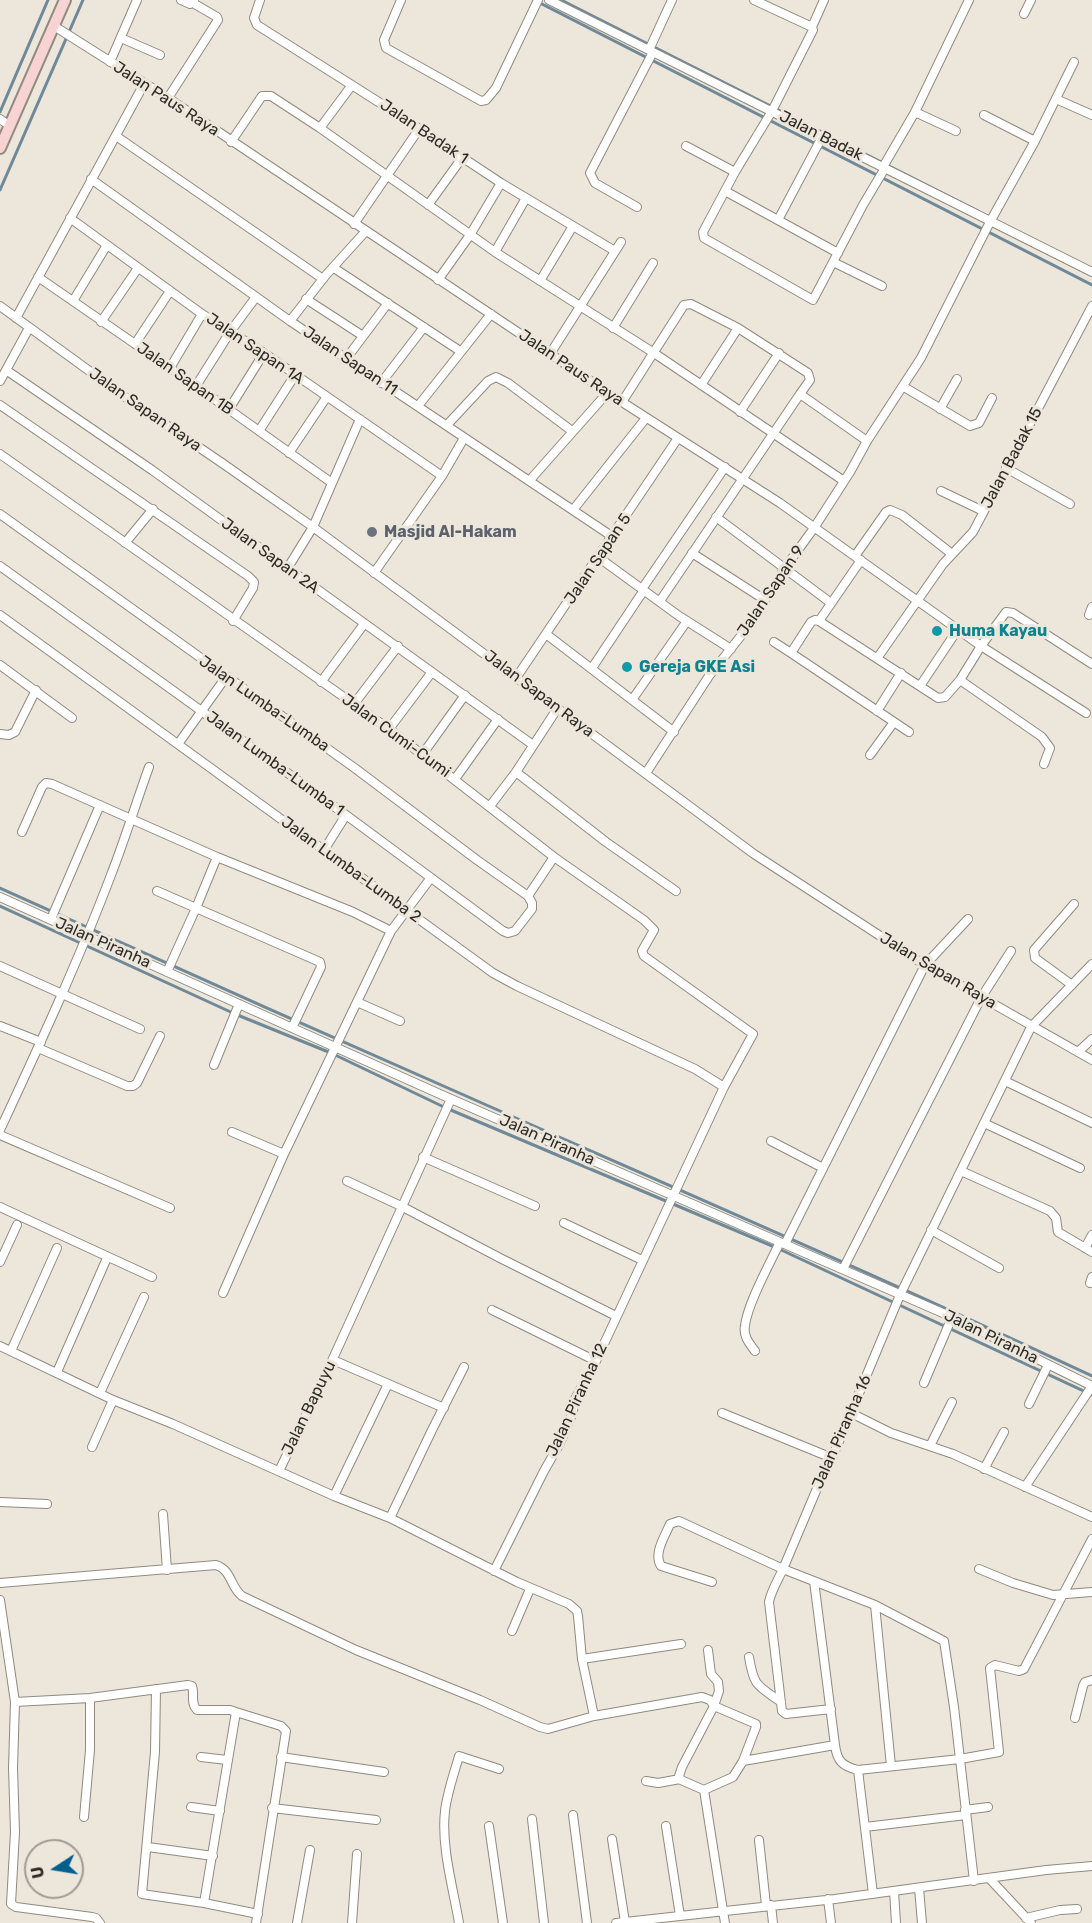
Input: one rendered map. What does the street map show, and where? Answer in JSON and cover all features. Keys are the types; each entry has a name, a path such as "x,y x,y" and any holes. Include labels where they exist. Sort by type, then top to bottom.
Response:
{"main road":[{"path":"0,148 65,0"}],"street":[{"path":"110,62 138,0"},
{"path":"168,98 218,21 217,17 194,1 189,4 181,0"},
{"name":"Jalan Badak 1","path":"260,0 254,18 257,25 501,183 615,251"},
{"path":"401,0 384,40 386,48 478,100 486,100 496,88 538,0"},
{"name":"Jalan Badak","path":"549,0 1092,272"},
{"path":"637,207 594,183 590,173 651,51 672,0"},
{"path":"754,0 812,27"},
{"path":"824,0 812,27 813,30 772,111 724,190 703,232 704,238 813,300 915,112 969,0"},
{"path":"1024,14 1031,0"},
{"name":"Jalan Paus Raya","path":"54,26 168,98 646,418 780,502 981,646 1086,713"},
{"path":"121,38 160,55"},
{"name":"Jalan Sapan 9","path":"646,773 709,676 731,650 814,528 866,442 904,387 1035,141 1074,62"},
{"path":"16,318 144,84"},
{"path":"320,128 352,85"},
{"path":"231,142 265,94 271,96 495,252 654,353 844,481"},
{"path":"1056,99 1092,116"},
{"path":"915,112 956,131"},
{"path":"984,115 1035,141"},
{"path":"0,119 10,126"},
{"path":"354,224 419,129"},
{"path":"116,136 323,279"},
{"path":"778,220 822,137"},
{"path":"686,146 735,172"},
{"path":"428,206 462,158"},
{"name":"Jalan Sapan 11","path":"91,178 290,321 614,537"},
{"path":"438,280 470,235 501,183"},
{"path":"724,190 838,253"},
{"path":"495,252 526,198"},
{"name":"Jalan Sapan 1A","path":"70,218 202,314 264,353 442,476"},
{"path":"540,281 573,226"},
{"path":"290,321 323,279 365,232"},
{"path":"550,354 621,242"},
{"path":"73,301 107,244"},
{"path":"833,262 882,286"},
{"path":"613,328 653,263"},
{"path":"101,322 138,268"},
{"path":"334,268 460,351"},
{"name":"Jalan Sapan 1B","path":"38,278 332,483"},
{"path":"135,344 170,291"},
{"path":"196,386 230,332 256,297"},
{"path":"306,300 363,336"},
{"path":"346,359 388,303"},
{"path":"622,402 687,303 738,328 779,353 810,376 810,380 660,601"},
{"name":"Jalan Sapan Raya","path":"0,306 313,527 754,854 926,965 1092,1060"},
{"name":"Jalan Badak 15","path":"878,657 917,600 952,554 973,532 1092,306"},
{"path":"170,368 202,314"},
{"path":"418,406 491,314"},
{"path":"381,383 424,327"},
{"path":"0,381 29,328"},
{"path":"700,385 738,328"},
{"path":"229,409 264,353"},
{"path":"740,412 779,353"},
{"name":"Jalan Sapan 2A","path":"6,370 152,470 533,745"},
{"path":"259,431 295,375"},
{"path":"447,425 488,381 496,377 508,383 572,431"},
{"path":"940,409 957,379"},
{"path":"904,387 970,426 979,423 992,398"},
{"path":"530,480 608,392"},
{"path":"800,394 866,442"},
{"path":"289,453 326,398"},
{"path":"0,405 153,509 254,582 253,588 234,621"},
{"path":"573,510 646,418"},
{"path":"287,569 313,527 360,420"},
{"path":"374,573 442,476 464,438"},
{"name":"Jalan Sapan 5","path":"516,678 614,537 678,438"},
{"name":"Jalan Cumi-Cumi","path":"0,454 389,729 554,857 644,920 654,930 642,951 644,956 753,1034"},
{"path":"592,668 725,467"},
{"path":"1006,468 1070,504"},
{"path":"941,491 984,511"},
{"path":"125,543 153,509"},
{"path":"819,621 886,512 890,510 902,515 952,554"},
{"name":"Jalan Lumba-Lumba","path":"0,514 356,769 528,896"},
{"path":"716,518 831,603"},
{"path":"692,553 765,600"},
{"path":"598,557 731,650"},
{"name":"Jalan Lumba-Lumba 1","path":"0,566 346,815 430,879 508,933 515,931 531,909 532,903 528,896"},
{"path":"791,653 811,622 819,621 878,657 938,698 945,697 960,680 1003,614 1008,612 1092,664"},
{"name":"Jalan Lumba-Lumba 2","path":"0,615 405,910 504,979 695,1069 724,1087"},
{"path":"632,700 687,621"},
{"path":"321,682 364,624"},
{"path":"920,686 958,629"},
{"path":"546,634 674,732"},
{"path":"774,642 909,732"},
{"path":"354,704 398,646"},
{"path":"0,665 72,718"},
{"path":"389,729 432,672"},
{"path":"877,711 901,673"},
{"path":"178,744 225,677"},
{"path":"960,680 1042,737 1050,748 1044,764"},
{"path":"0,734 9,735 15,732 36,690"},
{"path":"422,755 465,694"},
{"path":"490,806 516,772 557,709"},
{"path":"455,779 498,719"},
{"path":"870,755 894,722"},
{"path":"149,767 132,820 87,936 0,1133 170,1208"},
{"path":"516,772 606,842 676,891"},
{"path":"22,832 42,787 46,783 217,857 353,912 391,931"},
{"path":"51,919 100,805"},
{"path":"324,850 346,815"},
{"path":"166,972 217,857"},
{"path":"528,896 554,857"},
{"path":"223,1293 284,1154 391,931 430,879"},
{"path":"157,891 320,962 321,967 292,1028"},
{"name":"Jalan Piranha","path":"0,897 292,1028 952,1317 1092,1386"},
{"path":"1071,985 1033,954 1074,904"},
{"path":"755,1351 746,1339 744,1327 749,1311 782,1243 823,1168 926,965 968,919"},
{"path":"843,1269 981,998 1011,951"},
{"path":"0,966 140,1029"},
{"name":"Jalan Piranha 16","path":"781,1702 770,1593 775,1589 832,1458 900,1294 1031,1027 1091,967"},
{"path":"357,1002 400,1021"},
{"path":"214,1065 239,1004"},
{"path":"0,1026 127,1086 138,1083 160,1036"},
{"name":"Jalan Piranha 12","path":"494,1571 560,1443 573,1412 574,1401 596,1361 724,1087 753,1034"},
{"path":"1078,1052 1092,1039"},
{"path":"1005,1081 1092,1123"},
{"name":"Jalan Bapuyu","path":"0,1346 113,1400 279,1471 333,1360 451,1098"},
{"path":"984,1122 1080,1167"},
{"path":"232,1132 284,1154"},
{"path":"771,1141 823,1168"},
{"path":"423,1157 535,1206"},
{"path":"961,1171 1050,1211 1056,1218 1058,1232 1088,1250 1092,1235"},
{"path":"347,1181 401,1206 616,1316"},
{"path":"0,1207 152,1277"},
{"path":"564,1223 642,1260"},
{"path":"0,1262 17,1225"},
{"path":"931,1230 999,1268"},
{"path":"11,1351 57,1248"},
{"path":"57,1372 107,1258"},
{"path":"100,1393 144,1297"},
{"path":"492,1310 596,1361"},
{"path":"924,1383 952,1317"},
{"path":"333,1360 444,1408"},
{"path":"1029,1404 1048,1365"},
{"path":"390,1518 464,1367"},
{"path":"334,1496 388,1384"},
{"path":"1024,1487 1092,1386"},
{"path":"92,1447 113,1400"},
{"path":"930,1446 952,1402"},
{"path":"722,1413 832,1458"},
{"path":"851,1413 891,1433 930,1446 1092,1517"},
{"path":"984,1469 1004,1432"},
{"path":"279,1471 390,1518 530,1589 569,1604 577,1611 582,1659 594,1716"},
{"path":"0,1502 47,1504"},
{"path":"163,1514 167,1570"},
{"path":"712,1582 661,1566 658,1553 670,1524 679,1521 783,1569 875,1605 944,1641 974,1881"},
{"path":"814,1581 835,1745 840,1762 845,1767 858,1770 960,1759 999,1752 990,1668 995,1665 1019,1671 1024,1669 1092,1539"},
{"path":"0,1583 216,1565 229,1574 235,1591 242,1596 356,1650 548,1729 594,1716 702,1697 710,1700 714,1706 757,1725 743,1761 730,1779 711,1785 704,1790"},
{"path":"979,1569 1053,1595 1092,1592"},
{"path":"512,1631 530,1589"},
{"path":"0,1600 15,1702 13,1768 15,1832 12,1904 16,1907 92,1917 100,1923"},
{"path":"875,1605 891,1766"},
{"path":"582,1659 681,1644"},
{"path":"680,1779 682,1767 714,1706 719,1686 711,1674 708,1650"},
{"path":"749,1656 755,1683 781,1702 782,1711 786,1714 831,1709"},
{"path":"1075,1718 1083,1686 1085,1682 1092,1680"},
{"path":"15,1702 90,1698 188,1684 194,1690 193,1704 197,1710 230,1710 285,1728 256,1923"},
{"path":"156,1689 155,1752 142,1894 258,1914"},
{"path":"84,1817 90,1750 90,1698"},
{"path":"204,1903 236,1712"},
{"path":"743,1761 835,1745"},
{"path":"459,1923 446,1847 445,1810 459,1756 500,1769"},
{"path":"201,1757 227,1760"},
{"path":"281,1757 384,1772"},
{"path":"858,1770 873,1894"},
{"path":"646,1781 658,1783 680,1779 704,1790"},
{"path":"704,1790 725,1923"},
{"path":"191,1807 220,1811"},
{"path":"865,1827 965,1813 988,1807"},
{"path":"272,1808 376,1820"},
{"path":"573,1815 587,1923"},
{"path":"532,1819 544,1923"},
{"path":"489,1826 503,1923"},
{"path":"666,1826 680,1916"},
{"path":"612,1839 626,1922"},
{"path":"759,1840 768,1905 774,1923"},
{"path":"148,1847 213,1856"},
{"path":"297,1923 310,1850"},
{"path":"352,1923 357,1854"},
{"path":"616,1923 1092,1866"},
{"path":"988,1878 1028,1920 1060,1910 1077,1909"},
{"path":"919,1888 922,1923"},
{"path":"894,1891 896,1923"},
{"path":"828,1899 831,1923"}],"waterway":[{"path":"0,112 48,0"},
{"path":"0,190 83,0"},
{"path":"534,0 1092,285"},
{"path":"561,0 978,211"},
{"path":"0,888 871,1275 1092,1376"},
{"path":"0,906 235,1014 331,1053 446,1108 777,1248 1092,1395"}],"place":[{"name":"Masjid Al-Hakam","path":"372,532"},
{"name":"Huma Kayau","path":"937,631"},
{"name":"Gereja GKE Asi","path":"627,667"}]}
